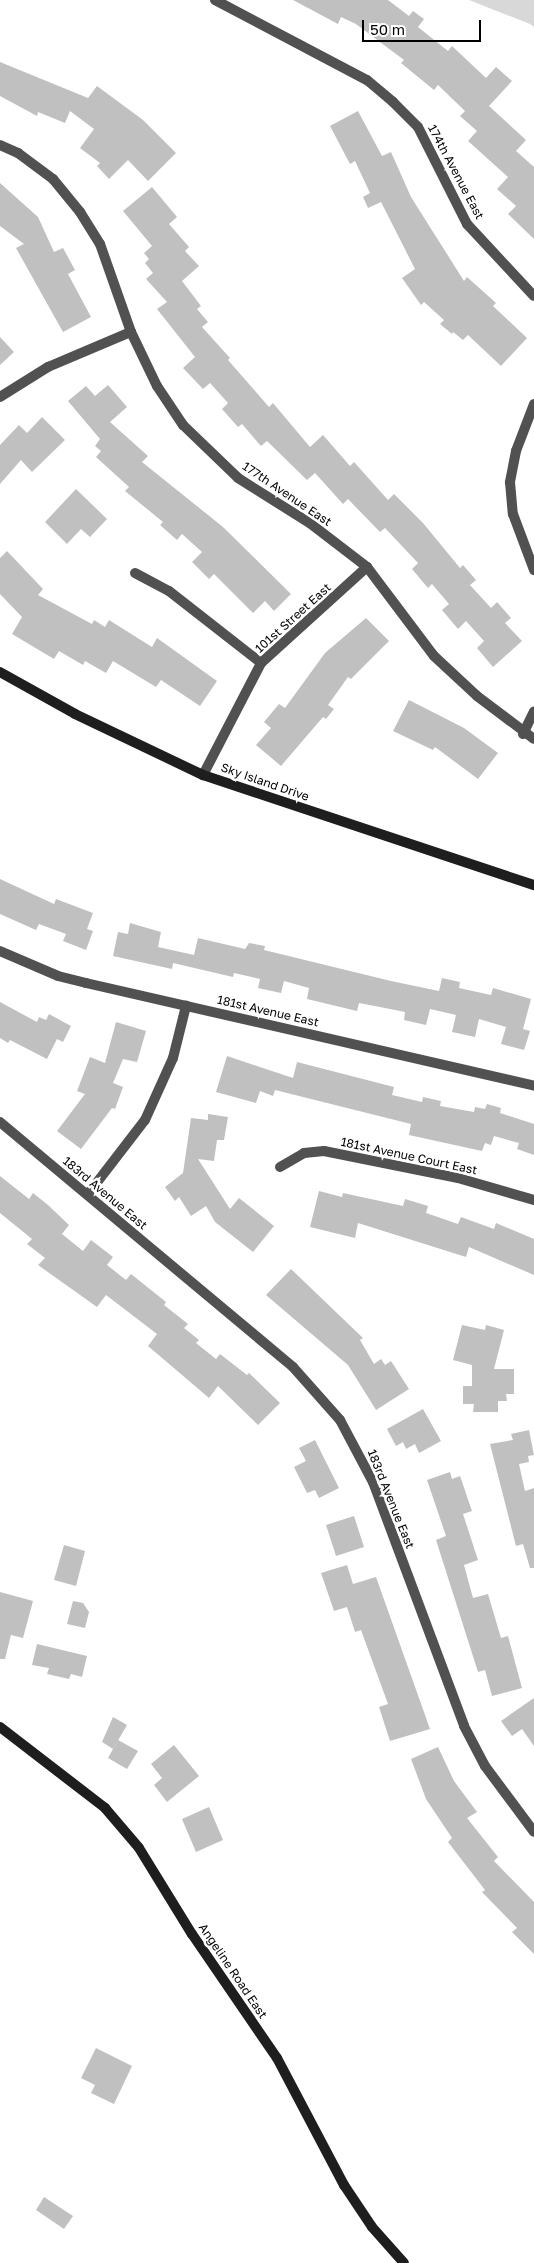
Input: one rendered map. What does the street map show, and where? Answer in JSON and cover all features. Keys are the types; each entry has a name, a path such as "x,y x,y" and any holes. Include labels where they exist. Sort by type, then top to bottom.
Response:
{"street":[{"name":"174th Avenue East","path":"215,0 367,80 393,102 418,127 466,224 534,296"},
{"name":"177th Avenue East","path":"0,145 18,153 53,179 80,212 100,244 131,332 157,386 183,425 238,478 311,524 367,567 434,656 523,734 534,739"},
{"path":"0,398 48,367 131,332"},
{"path":"534,404 516,451 510,482 513,514 534,570"},
{"name":"101st Street East","path":"203,774 261,663 367,567"},
{"path":"135,573 169,591 261,663"},
{"name":"Sky Island Drive","path":"0,672 75,714 203,774 534,885"},
{"path":"523,734 534,711"},
{"name":"181st Avenue East","path":"0,951 58,976 534,1086"},
{"path":"88,1194 145,1120 173,1058 186,1006"},
{"name":"183rd Avenue East","path":"0,1122 293,1367 340,1420 373,1482 464,1726 490,1774 534,1832"},
{"name":"181st Avenue Court East","path":"280,1167 304,1153 324,1151 458,1178 534,1200"},
{"name":"Angeline Road East","path":"0,1727 105,1808 127,1833 277,2058 344,2186 372,2227 404,2263"}],"shaded area":[{"path":"469,0 534,0 534,27 530,24"}],"building":[{"path":"293,0 388,0 409,16 413,11 424,19 418,27 448,51 452,46 486,78 496,67 512,81 489,106 526,140 516,151 534,167 534,239 508,214 516,206 497,189 508,177 468,141 477,131 460,116 465,111 438,85 434,90 401,63 404,60 356,24 341,17 338,24"},
{"path":"0,62 88,98 97,86 143,120 176,153 148,181 128,160 109,179 97,166 100,163 80,148 94,129 70,111 65,123 38,112 37,116 0,96"},
{"path":"358,111 382,156 391,152 411,197 464,281 467,277 496,303 493,306 527,338 501,366 468,335 463,340 440,324 444,320 424,302 421,305 402,278 415,269 381,202 368,208 363,197 370,193 355,161 350,164 330,126"},
{"path":"0,183 38,217 54,252 63,248 75,270 68,274 91,317 63,332 16,248 24,244 0,226"},
{"path":"152,187 177,217 169,224 189,247 185,251 199,266 182,281 201,306 197,309 208,322 202,327 230,358 228,360 269,407 273,403 310,447 323,435 350,466 354,462 388,500 394,494 423,523 460,568 463,565 476,580 470,585 491,608 497,602 511,618 505,623 522,641 493,667 477,648 484,641 466,621 458,629 442,610 449,604 432,584 428,588 412,569 418,563 385,528 380,532 348,499 343,504 315,473 307,480 267,441 261,446 242,424 238,427 222,409 228,403 210,383 203,389 183,368 195,357 157,309 167,302 146,279 153,273 145,263 149,259 144,253 152,246 123,211"},
{"path":"0,337 14,352 0,365"},
{"path":"108,385 127,407 110,422 148,456 142,462 223,527 291,594 274,611 265,601 253,613 214,574 209,579 192,562 202,552 182,534 177,540 160,525 163,522 125,491 129,487 96,457 101,451 95,446 100,439 68,401 86,386 95,396"},
{"path":"42,417 65,440 32,472 21,460 0,484 0,445 19,425 27,433"},
{"path":"76,489 107,519 90,537 81,529 67,544 45,522"},
{"path":"7,551 43,589 38,595 92,624 94,620 105,627 109,620 152,647 157,638 217,681 200,706 161,680 156,687 113,661 106,673 85,661 83,665 59,651 54,659 12,634 22,617 0,594 0,558"},
{"path":"366,618 389,641 351,679 348,677 328,705 334,709 326,719 323,717 281,766 256,745 271,728 264,722 279,704 285,708 325,653"},
{"path":"409,700 464,728 498,753 478,779 435,747 433,750 393,731"},
{"path":"0,879 54,904 56,899 93,913 87,929 93,931 86,950 63,941 66,934 39,924 36,930 0,914"},
{"path":"130,923 161,932 158,947 194,955 198,938 245,949 249,943 265,946 264,950 439,991 442,978 460,982 459,988 491,995 493,988 531,999 523,1029 530,1031 524,1050 501,1044 506,1027 479,1019 475,1037 452,1032 456,1015 430,1009 426,1025 404,1020 405,1012 359,1003 357,1011 307,999 309,988 284,981 281,993 258,988 260,979 234,973 233,977 173,963 172,969 113,956 118,932 128,934"},
{"path":"0,1002 37,1022 39,1017 46,1020 49,1014 71,1026 63,1042 57,1039 47,1059 10,1040 8,1043 0,1038"},
{"path":"116,1022 146,1031 137,1062 123,1059 113,1083 123,1087 115,1109 112,1108 81,1149 57,1131 85,1094 77,1091 90,1057 105,1063"},
{"path":"227,1056 293,1078 297,1062 394,1087 392,1095 422,1102 423,1097 441,1101 440,1106 474,1112 475,1107 485,1109 487,1104 501,1108 500,1113 534,1124 534,1155 517,1149 519,1143 494,1136 491,1145 485,1143 482,1151 409,1135 411,1124 275,1090 273,1096 260,1091 256,1103 216,1092"},
{"path":"208,1114 228,1117 224,1140 217,1140 214,1161 198,1159 230,1209 239,1198 274,1226 253,1252 215,1222 206,1206 191,1216 179,1197 175,1201 165,1187 183,1173 191,1118 208,1120"},
{"path":"0,1176 29,1199 33,1193 48,1205 69,1225 62,1234 83,1251 91,1240 113,1257 107,1265 126,1280 131,1274 166,1302 164,1305 188,1324 184,1328 199,1340 196,1343 216,1359 220,1354 247,1375 249,1373 280,1403 258,1425 218,1386 209,1398 148,1346 157,1334 106,1295 97,1307 38,1265 45,1258 27,1244 32,1239 0,1213"},
{"path":"319,1191 342,1197 343,1193 403,1206 405,1199 428,1206 426,1213 458,1224 461,1217 494,1229 496,1223 534,1239 534,1275 469,1247 466,1257 358,1223 355,1238 310,1227"},
{"path":"291,1269 363,1338 360,1340 374,1364 381,1359 385,1365 391,1361 409,1389 376,1410 348,1365 266,1295"},
{"path":"462,1325 485,1330 486,1325 504,1330 494,1369 514,1369 514,1394 506,1394 507,1401 498,1401 498,1412 473,1412 474,1404 463,1404 463,1386 472,1386 472,1365 453,1360"},
{"path":"423,1409 441,1441 419,1453 415,1444 406,1449 403,1442 396,1446 387,1429"},
{"path":"529,1430 534,1455 528,1456 529,1462 519,1464 525,1491 534,1488 534,1568 530,1568 523,1544 516,1546 490,1444 513,1440 511,1434"},
{"path":"315,1440 339,1488 319,1498 315,1490 307,1493 294,1467 306,1461 299,1448"},
{"path":"450,1472 452,1479 460,1476 472,1511 463,1514 478,1560 464,1565 473,1598 488,1594 501,1638 508,1636 522,1688 492,1696 485,1670 478,1672 436,1540 446,1536 427,1480"},
{"path":"354,1516 364,1547 336,1556 326,1525"},
{"path":"64,1545 85,1551 76,1586 54,1580"},
{"path":"347,1565 353,1584 376,1577 430,1729 390,1741 379,1707 388,1704 361,1630 355,1632 347,1607 334,1611 321,1573"},
{"path":"0,1592 33,1601 23,1638 11,1635 5,1659 0,1659"},
{"path":"73,1601 83,1603 89,1612 85,1628 67,1624"},
{"path":"37,1644 87,1656 82,1677 71,1674 69,1679 47,1674 49,1668 32,1665"},
{"path":"534,1698 534,1746 522,1729 512,1736 501,1721"},
{"path":"113,1717 127,1725 113,1749 102,1742"},
{"path":"118,1740 138,1751 127,1769 108,1758"},
{"path":"174,1745 199,1776 167,1802 154,1785 162,1778 151,1764"},
{"path":"438,1747 454,1781 477,1812 467,1818 498,1857 494,1861 534,1902 534,1954 512,1932 517,1928 482,1892 485,1890 448,1842 452,1838 426,1799 411,1759"},
{"path":"209,1807 223,1840 196,1852 182,1819"},
{"path":"96,2048 132,2066 114,2104 91,2093 95,2085 81,2078"},
{"path":"44,2197 73,2216 64,2229 36,2210"}]}
